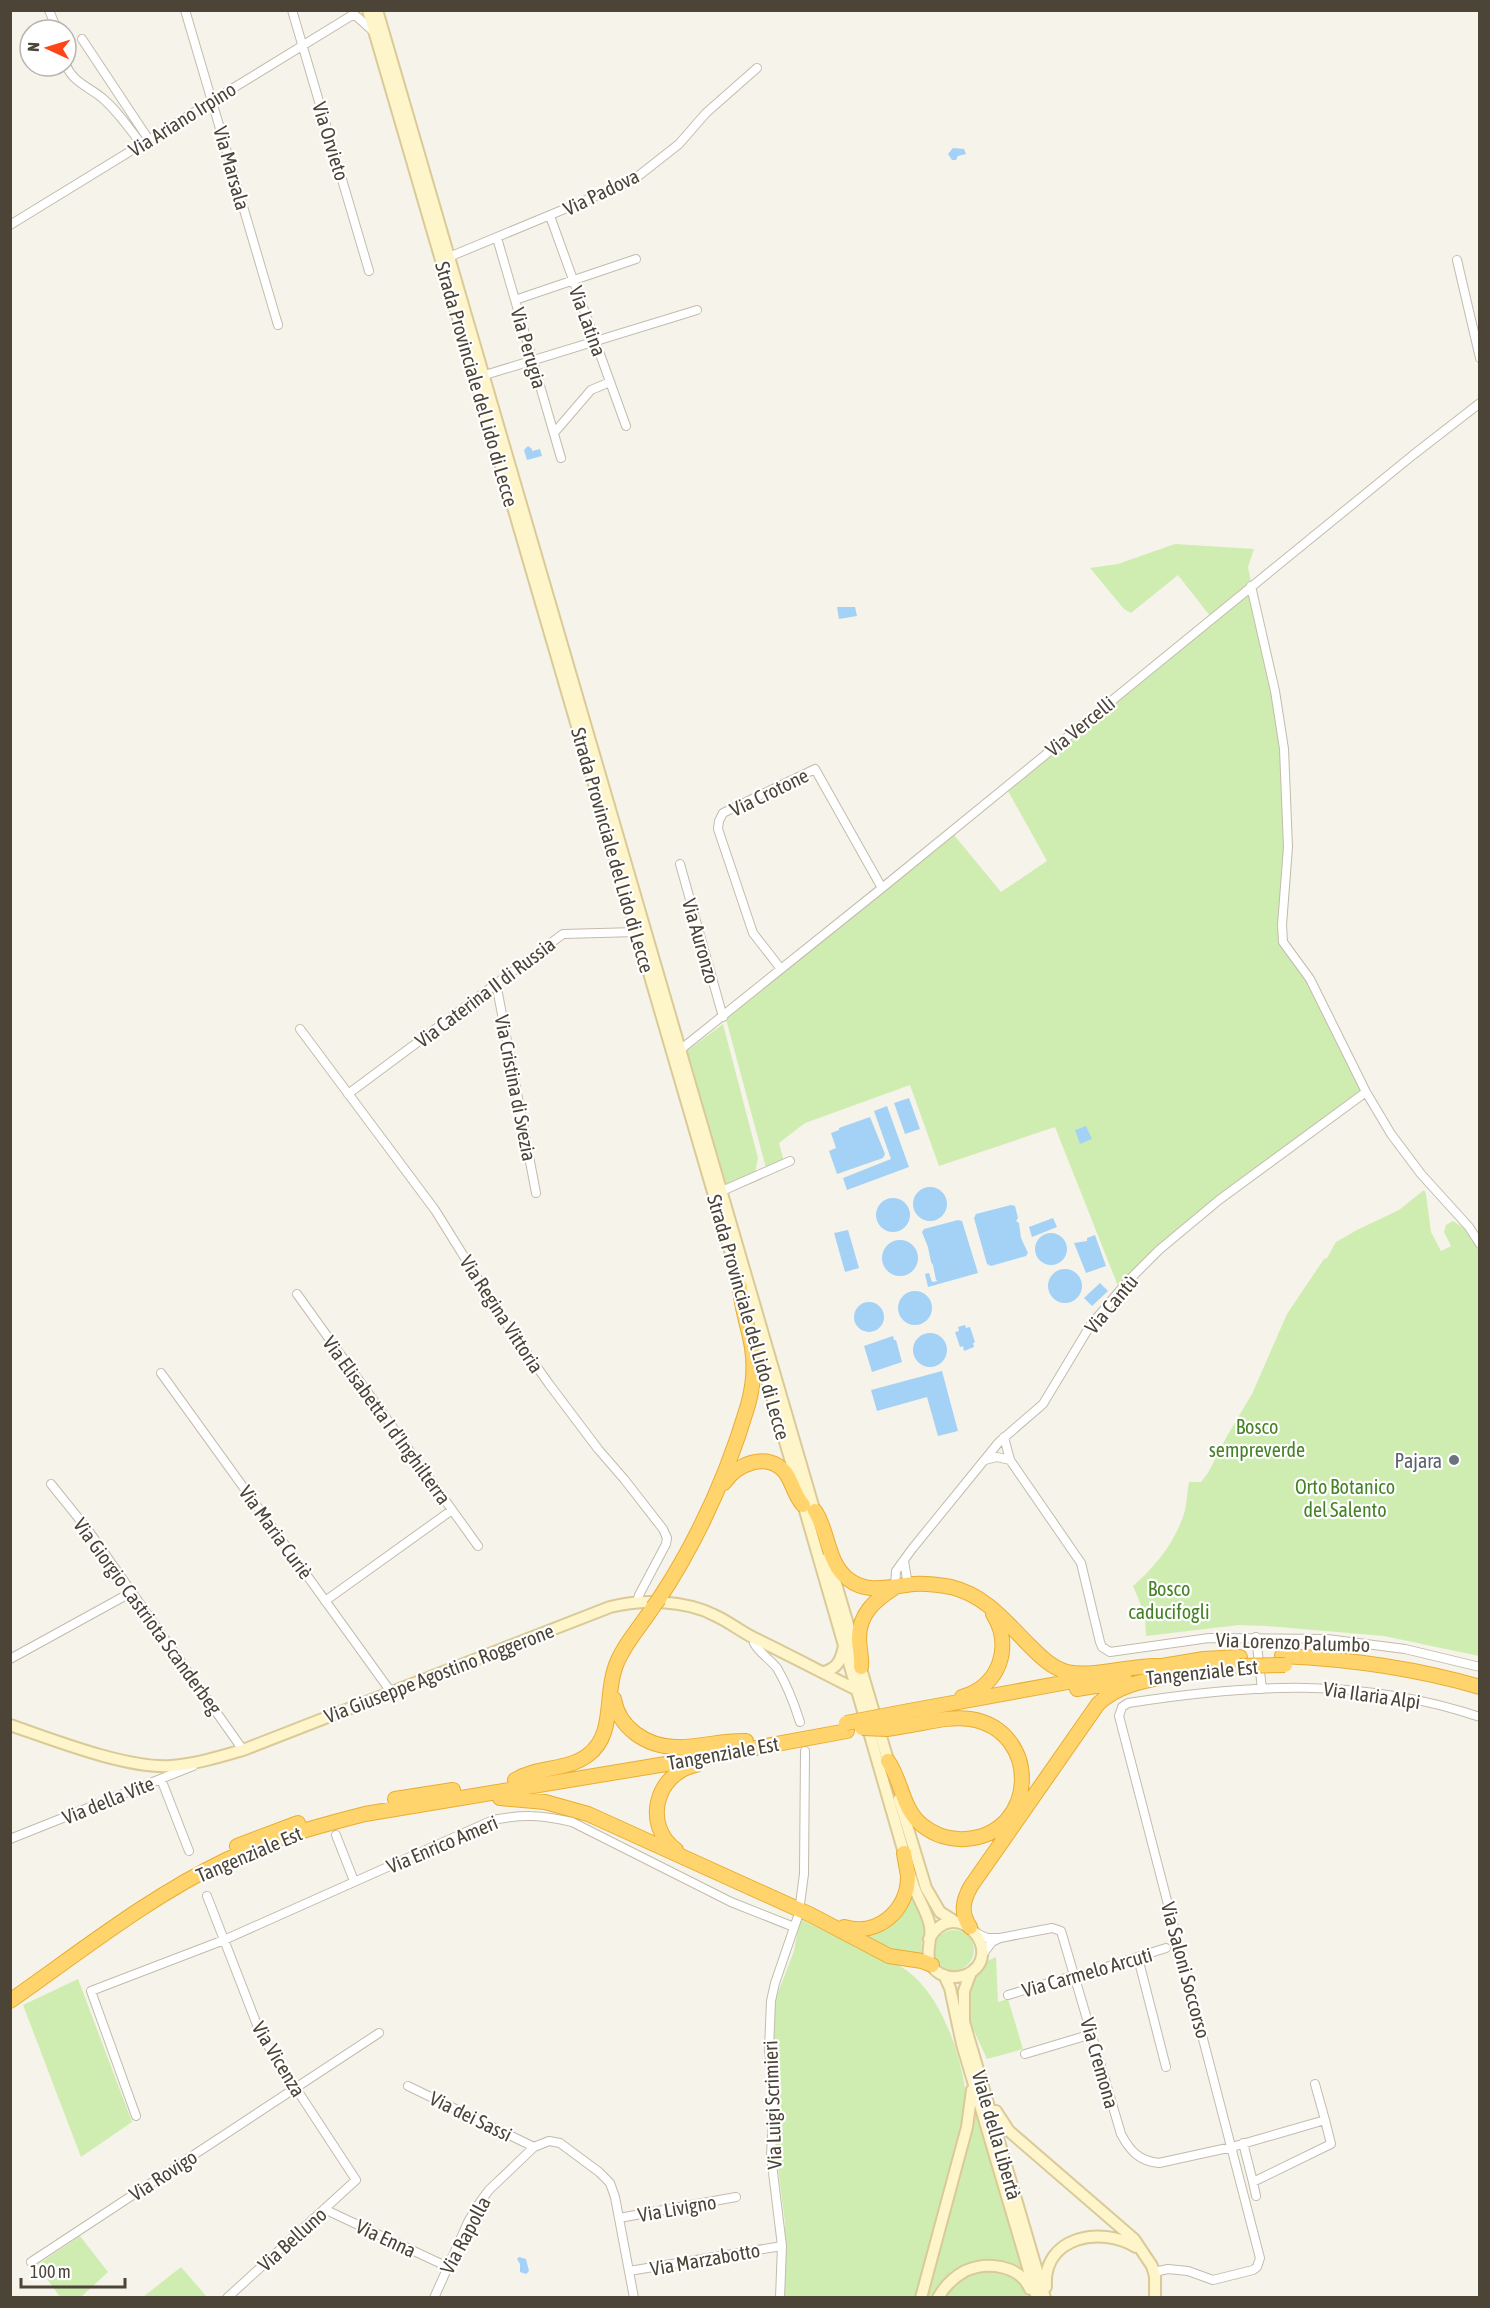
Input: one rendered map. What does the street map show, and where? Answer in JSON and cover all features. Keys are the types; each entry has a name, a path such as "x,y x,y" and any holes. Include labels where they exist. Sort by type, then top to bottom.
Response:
{"highway":[{"path":"515,1780 526,1773 579,1761 593,1751 603,1737 608,1717 609,1688 619,1658 692,1547 715,1497 744,1418 752,1386 752,1348 741,1302 740,1287"},
{"path":"715,1497 734,1470 750,1462 768,1462 783,1470 796,1498 822,1522 832,1558 844,1576 861,1586 871,1589 941,1585 974,1596 990,1606 1046,1661 1067,1672 1089,1673 1158,1666"},
{"path":"861,1667 860,1627 866,1611 874,1602 902,1586"},
{"path":"909,1716 970,1695 994,1674 1003,1651 1003,1635 993,1615 974,1596"},
{"name":"Tangenziale Est","path":"909,1716 1158,1666 1204,1659 1283,1661 1313,1658 1416,1671 1479,1687"},
{"name":"Tangenziale Est","path":"10,2001 174,1888 226,1860 316,1826 365,1814 862,1724 883,1712 909,1716 1240,1661"},
{"name":"Tangenziale Est","path":"1283,1661 1374,1673 1453,1688 1479,1696"},
{"path":"968,1927 963,1910 971,1886 1098,1704 1110,1694 1124,1687 1201,1669"},
{"path":"612,1678 617,1713 627,1727 643,1739 674,1747 725,1740 747,1745"},
{"path":"888,1761 897,1774 905,1803 911,1813 932,1832 956,1839 981,1837 1003,1824 1017,1804 1021,1788 1021,1769 1015,1748 1001,1731 981,1721 967,1718 909,1716"},
{"path":"699,1864 674,1849 662,1835 656,1809 661,1790 671,1777 685,1768 726,1759 747,1745"},
{"name":"Tangenziale Est","path":"10,1990 166,1883 218,1854 266,1833 359,1806 747,1745"},
{"path":"438,1802 463,1803 514,1798 566,1807 699,1864 889,1956 922,1961 932,1965"},
{"path":"804,1916 852,1929 862,1930 881,1924 898,1909 903,1898 908,1876 904,1853"}],"main road":[{"name":"Strada Provinciale del Lido di Lecce","path":"368,10 448,270 740,1287 861,1667 862,1689"},
{"name":"Strada Provinciale del Lido di Lecce","path":"377,10 441,247 449,257 448,270 485,375 495,417 722,1191 809,1508 844,1646 862,1689"},
{"name":"Via Giuseppe Agostino Roggerone","path":"10,1725 129,1761 169,1766 205,1761 243,1750 610,1607 637,1603 699,1608 756,1639 862,1689"},
{"path":"824,1672 838,1664 844,1646"},
{"path":"862,1689 888,1761 926,1888 940,1912 968,1927 981,1945 980,1959"},
{"path":"862,1689 904,1853 928,1921 927,1951 932,1965 944,1975 958,1977 971,1971"},
{"path":"929,1939 943,1924 968,1927"},
{"name":"Viale della Libertà","path":"980,1959 971,1971 964,1987 964,2022 1047,2298"},
{"name":"Viale della Libertà","path":"944,1975 950,1988 958,2030 1035,2298"},
{"path":"970,2040 996,2111 1009,2131 1125,2231 1147,2257 1154,2272 1155,2298"},
{"path":"921,2298 959,2163 971,2108 973,2094 968,2066"},
{"path":"1047,2298 1046,2278 1050,2263 1064,2247 1083,2237 1112,2236 1128,2242 1147,2257"},
{"path":"938,2298 950,2282 964,2272 981,2266 1003,2268 1021,2276 1035,2298"}],"street":[{"name":"Via Marsala","path":"186,10 278,325"},
{"name":"Via Orvieto","path":"292,10 369,271"},
{"name":"Via Ariano Irpino","path":"10,225 354,12 374,32"},
{"path":"82,39 145,143"},
{"name":"Via Padova","path":"449,257 633,181 679,144 706,113 757,68"},
{"path":"73,78 101,97 145,143"},
{"name":"Via Latina","path":"550,216 626,426"},
{"name":"Via Perugia","path":"497,238 561,458"},
{"path":"515,300 636,259"},
{"path":"1457,260 1479,358"},
{"path":"485,375 697,310"},
{"path":"554,433 591,390 610,382"},
{"name":"Via Vercelli","path":"680,1050 1479,403"},
{"path":"1251,586 1275,691 1284,749 1288,847 1283,942 1318,993 1366,1092 1391,1134 1421,1174 1454,1209 1479,1245"},
{"name":"Via Crotone","path":"781,969 753,933 718,829 718,821 723,813 815,769 882,888"},
{"name":"Via Auronzo","path":"680,864 723,1017"},
{"name":"Via Caterina II di Russia","path":"348,1094 563,934 637,932"},
{"name":"Via Cristina di Svezia","path":"496,983 536,1193"},
{"name":"Via Regina Vittoria","path":"300,1029 435,1210 503,1319 549,1384 597,1449 663,1529 667,1538 666,1544 637,1603"},
{"name":"Via Cantù","path":"902,1586 896,1571 1004,1437 1043,1404 1090,1326 1127,1282 1159,1250 1256,1172 1366,1092"},
{"path":"722,1191 790,1161"},
{"name":"Via Elisabetta I d'Inghilterra","path":"297,1294 478,1546"},
{"name":"Via Maria Curiè","path":"161,1372 391,1692"},
{"name":"Via Lorenzo Palumbo","path":"1004,1437 1010,1460 1078,1557 1086,1580 1100,1642 1106,1650 1116,1652 1209,1638 1327,1639 1405,1649 1479,1667"},
{"path":"984,1460 997,1457 1010,1460"},
{"name":"Via Giorgio Castriota Scanderbeg","path":"51,1484 88,1530 243,1750"},
{"path":"325,1601 452,1510"},
{"path":"902,1586 904,1561"},
{"path":"10,1659 132,1592"},
{"path":"1256,1637 1262,1689"},
{"path":"756,1639 754,1643 757,1648 777,1669 791,1696 800,1722"},
{"name":"Via Ilaria Alpi","path":"1262,1689 1328,1687 1389,1694 1450,1707 1479,1717"},
{"name":"Via Saloni Soccorso","path":"1154,2272 1168,2269 1188,2271 1213,2280 1257,2267 1260,2258 1119,1716 1122,1707 1128,1703 1187,1694 1262,1689"},
{"path":"800,1904 804,1874 805,1752"},
{"name":"Via della Vite","path":"10,1839 205,1761"},
{"path":"161,1779 189,1851"},
{"name":"Via Enrico Ameri","path":"136,2116 91,1991 224,1940 493,1820 520,1815 544,1815 572,1822 731,1902 794,1927"},
{"path":"336,1834 354,1881"},
{"name":"Via Vicenza","path":"207,1896 261,2035 356,2180"},
{"name":"Via Luigi Scrimieri","path":"780,2298 782,2246 771,2156 774,2098 769,2049 771,2001 794,1927 804,1916"},
{"name":"Via Cremona","path":"968,1927 987,1938 1000,1938 1057,1928 1061,1931 1121,2134 1129,2148 1147,2162 1159,2163 1232,2147 1325,2120"},
{"path":"980,1959 987,1946 1000,1938"},
{"name":"Via Carmelo Arcuti","path":"1008,1995 1138,1959 1166,1948"},
{"path":"1138,1959 1166,2067"},
{"name":"Via Rovigo","path":"31,2262 379,2033"},
{"path":"1025,2054 1092,2034"},
{"path":"1253,2182 1331,2144 1315,2084"},
{"name":"Via dei Sassi","path":"408,2086 534,2147"},
{"path":"534,2147 549,2141 560,2143 610,2183 634,2298"},
{"path":"1243,2144 1256,2196"},
{"name":"Via Rapolla","path":"434,2298 480,2202 489,2190 534,2147"},
{"name":"Via Belluno","path":"227,2298 356,2180"},
{"name":"Via Livigno","path":"619,2218 736,2197"},
{"name":"Via Enna","path":"324,2209 448,2267"},
{"name":"Via Marzabotto","path":"629,2271 782,2246"}],"green space":[{"path":"1175,544 1254,549 1248,567 1251,582 1210,616 1178,575 1131,613 1124,609 1090,568 1118,564"},
{"path":"1248,595 1252,599 1268,673 1278,728 1282,771 1284,843 1278,939 1306,977 1361,1087 1361,1092 1159,1245 1118,1286 1055,1127 939,1166 910,1085 805,1123 779,1143 782,1162 766,1168 726,1019 954,835 1001,892 1047,861 1008,791 1243,596"},
{"path":"723,1024 758,1158 755,1173 730,1184 726,1183 687,1051"},
{"name":"Orto Botanico del Salento","path":"1424,1190 1431,1232 1441,1251 1451,1246 1444,1232 1446,1225 1453,1221 1464,1228 1479,1251 1479,1656 1384,1636 1266,1626 1239,1625 1146,1636 1145,1615 1133,1586 1149,1571 1170,1544 1184,1514 1189,1482 1201,1482 1208,1473 1252,1394 1287,1314 1336,1242 1399,1210"},
{"path":"910,1884 927,1928 922,1943 921,1957 902,1954 854,1935 875,1931"},
{"path":"800,1919 894,1963 917,1979 941,2012 957,2052 966,2092 967,2110 916,2297 783,2298 785,2223 775,2145 776,2086 772,2017 777,1995 794,1951"},
{"path":"954,1930 968,1936 974,1950 968,1964 954,1970 940,1964 934,1950 940,1936"},
{"path":"996,1957 998,2002 1008,1999 1023,2049 987,2059 971,2024 969,1983 985,1962"},
{"path":"78,1979 132,2122 81,2157 23,2005"},
{"path":"974,2104 1024,2274 999,2261 972,2262 949,2274 933,2297 926,2298"},
{"path":"80,2236 108,2272 81,2297 60,2297 37,2265"},
{"path":"181,2267 207,2297 143,2297"},
{"path":"991,2270 1005,2273 1019,2280 1027,2297 946,2298 954,2286 965,2278"}],"water":[{"path":"953,148 964,149 966,154 952,160 948,154"},
{"path":"528,446 532,451 540,449 542,456 527,460 524,450"},
{"path":"837,607 855,607 857,616 839,619"},
{"path":"909,1098 920,1129 905,1134 894,1103"},
{"path":"887,1106 909,1167 847,1190 843,1178 891,1159 874,1111"},
{"path":"870,1117 885,1154 883,1158 837,1174 829,1151 836,1148 831,1133"},
{"path":"1086,1126 1092,1139 1080,1144 1075,1130"},
{"path":"930,1187 942,1192 947,1204 942,1216 930,1221 918,1216 913,1204 918,1192"},
{"path":"893,1198 905,1203 910,1215 905,1227 893,1232 881,1227 876,1215 881,1203"},
{"path":"1015,1206 1018,1218 1016,1221 1019,1223 1021,1238 1028,1253 1026,1256 991,1266 987,1264 974,1218 976,1214"},
{"path":"1053,1218 1057,1227 1032,1237 1029,1227"},
{"path":"958,1220 962,1221 978,1273 928,1287 925,1274 929,1273 932,1282 938,1281 922,1232 924,1229"},
{"path":"848,1230 859,1268 845,1272 834,1233"},
{"path":"1051,1233 1063,1237 1067,1249 1063,1261 1051,1265 1039,1261 1035,1249 1039,1237"},
{"path":"1095,1235 1106,1266 1086,1273 1074,1243 1087,1241 1087,1238"},
{"path":"900,1240 913,1245 918,1258 913,1271 900,1276 887,1271 882,1258 887,1245"},
{"path":"1065,1269 1077,1274 1082,1286 1077,1298 1065,1303 1053,1298 1048,1286 1053,1274"},
{"path":"1100,1283 1108,1291 1092,1306 1084,1298"},
{"path":"915,1291 927,1296 932,1308 927,1320 915,1325 903,1320 898,1308 903,1296"},
{"path":"869,1302 875,1303 883,1311 883,1323 875,1331 869,1332 863,1331 855,1323 854,1317 855,1311 863,1303"},
{"path":"965,1325 966,1328 970,1327 975,1342 974,1347 964,1351 963,1346 960,1347 955,1332 959,1331 958,1327"},
{"path":"930,1333 942,1338 947,1350 942,1362 930,1367 918,1362 913,1350 918,1338"},
{"path":"893,1336 902,1362 872,1372 864,1346"},
{"path":"942,1371 958,1431 938,1436 927,1397 877,1411 871,1390"},
{"path":"519,2257 526,2259 529,2271 526,2274 520,2272 517,2259"}],"place":[{"name":"Pajara","path":"1454,1460"}],"park label":[{"name":"Bosco sempreverde","path":"1257,1438"},
{"name":"Bosco caducifogli","path":"1169,1600"}]}
